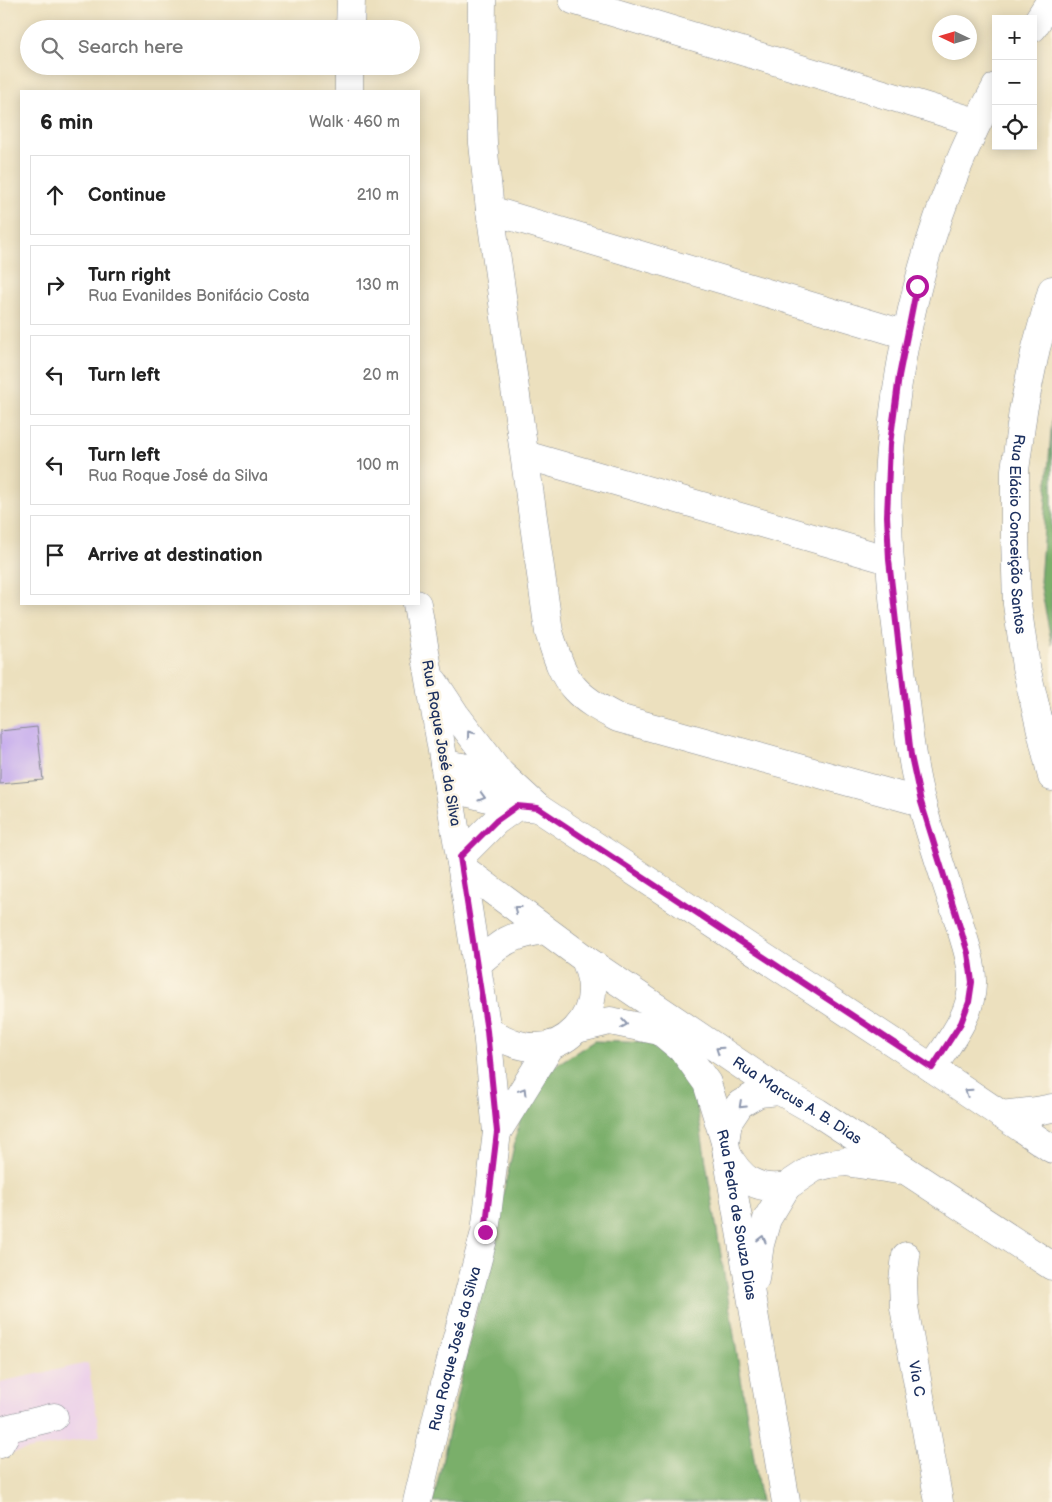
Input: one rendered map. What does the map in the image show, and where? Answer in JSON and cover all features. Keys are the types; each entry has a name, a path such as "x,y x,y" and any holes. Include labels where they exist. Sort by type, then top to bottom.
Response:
{"street":[{"path":"350,20 351,0"},
{"path":"482,0 481,89 483,143 490,210 549,632 560,665 575,689 594,705 618,718 921,802"},
{"path":"573,0 976,122"},
{"path":"1037,22 1051,0"},
{"path":"348,75 349,90"},
{"path":"932,1068 961,1023 969,1002 972,982 968,953 921,802 911,756 889,560 887,516 890,444 899,376 917,286 956,169 976,122 992,93"},
{"path":"490,210 907,334"},
{"name":"Rua Elácio Conceição Santos","path":"1052,290 1036,348 1023,411 1015,470 1017,604 1026,667 1052,777"},
{"path":"525,455 889,560"},
{"name":"Rua Roque José da Silva","path":"417,1502 446,1379 485,1232 497,1132 487,1031 477,964 418,605"},
{"path":"428,673 455,714 528,807"},
{"path":"446,776 500,773"},
{"path":"446,776 528,807 932,1068 1052,1149"},
{"path":"461,862 496,821 528,807"},
{"name":"Rua Marcus A. B. Dias","path":"461,862 544,930 585,959 780,1091 817,1112 1052,1266"},
{"path":"477,964 505,940 519,934 544,930"},
{"path":"487,1031 521,1046 536,1048 551,1045 564,1039 577,1029 585,1018 591,1003 592,988 585,959"},
{"name":"Rua Pedro de Souza Dias","path":"577,1029 610,1021 660,1031 684,1051 707,1083 726,1148 786,1502"},
{"path":"497,1132 551,1045"},
{"path":"780,1091 759,1092 740,1104 728,1122 726,1148 735,1170 753,1184 774,1188 786,1186 814,1168 845,1162 907,1172"},
{"path":"1001,1115 1052,1108"},
{"path":"814,1168 822,1156 825,1141 824,1126 817,1112"},
{"path":"751,1304 760,1244 767,1219 786,1186"},
{"name":"Via C","path":"906,1256 903,1281 904,1307 939,1502"},
{"path":"0,1444 9,1428 54,1417"}],"shaded area":[{"path":"88,1363 100,1436 0,1455 0,1382"}],"green space":[{"path":"1052,417 1052,645 1040,582"},
{"path":"594,1041 657,1043 694,1088 761,1502 433,1502 521,1115 531,1091 556,1065"}],"building":[{"path":"37,727 43,780 0,784 0,731"}],"route":[{"path":"485,1232 497,1132 487,1031 460,857 496,821 517,806 538,808 932,1068 961,1023 969,1002 972,982 968,953 921,802 911,756 889,560 887,516 890,444 899,376 917,286"}]}
